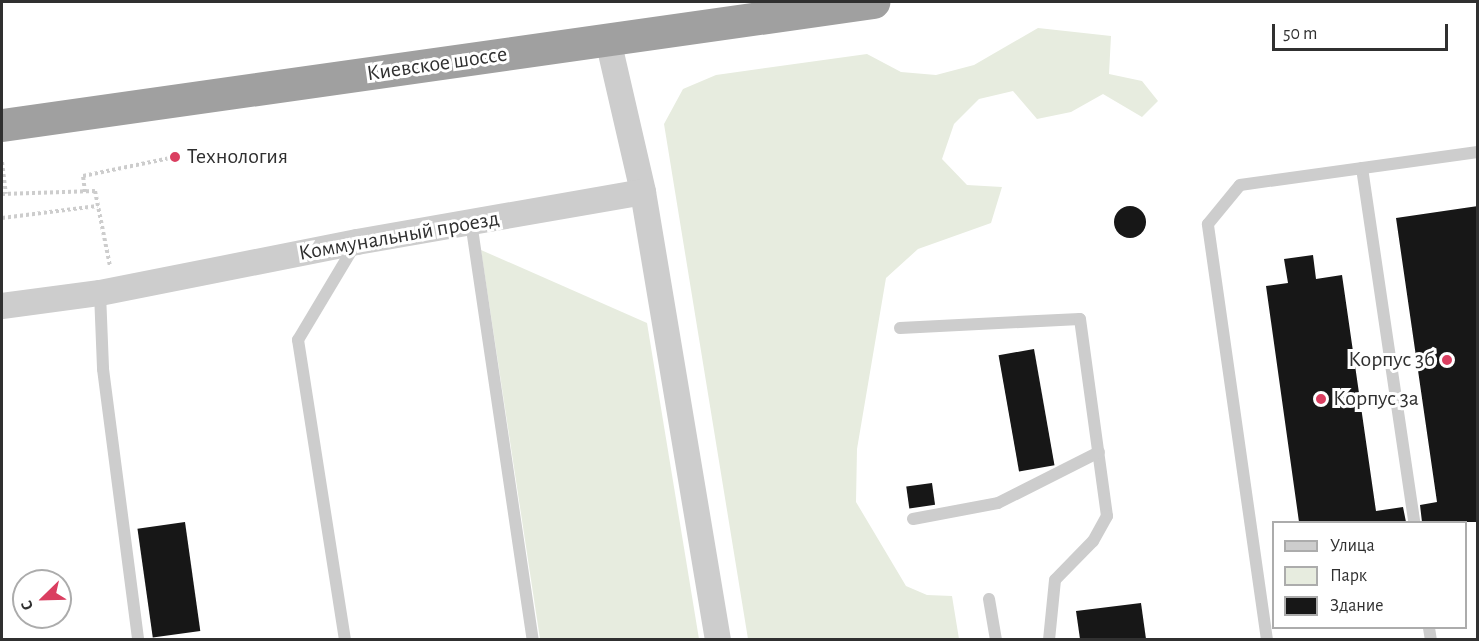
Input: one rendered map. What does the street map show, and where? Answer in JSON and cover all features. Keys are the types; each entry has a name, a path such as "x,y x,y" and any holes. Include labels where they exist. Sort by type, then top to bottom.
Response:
{"highway":[{"name":"Киевское шоссе","path":"2,125 873,2"}],"street":[{"path":"609,40 642,192 718,639"},
{"name":"Коммунальный проезд","path":"2,306 107,292 357,242 642,192"}],"lane":[{"path":"1267,639 1208,224 1240,185 1478,152"},
{"path":"1362,168 1414,521"},
{"path":"471,222 533,639"},
{"path":"345,639 298,340 357,242"},
{"path":"107,292 103,369 138,639"},
{"path":"900,327 1080,319 1107,516 1093,540 1055,580 1049,639"},
{"path":"913,519 998,503 1099,452"},
{"path":"989,599 996,639"}],"path":[{"path":"85,192 83,176 174,157"},
{"path":"2,162 4,194 95,191 107,292"},
{"path":"2,218 97,206"}],"green space":[{"path":"1038,28 1111,36 1109,74 1142,81 1158,101 1142,117 1103,94 1071,112 1037,119 1013,91 979,99 954,124 942,159 967,185 1002,187 991,223 918,249 886,278 857,449 856,502 906,586 927,595 952,596 959,639 748,639 664,124 683,89 716,75 867,54 901,72 936,75 974,65"},
{"path":"481,250 647,323 699,639 540,639"}],"building":[{"path":"1130,206 1142,210 1146,222 1142,234 1130,238 1118,234 1114,222 1118,210"},
{"name":"Корпус 3б","path":"1478,206 1478,522 1422,521 1420,505 1437,502 1396,218"},
{"name":"Корпус 3a","path":"1313,255 1316,279 1342,275 1376,511 1403,507 1406,521 1299,521 1266,286 1288,283 1284,259"},
{"path":"1034,349 1054,465 1019,471 999,355"},
{"path":"932,483 935,505 909,508 906,487"},
{"path":"185,522 200,631 153,638 137,529"},
{"path":"1141,603 1146,639 1080,639 1076,611"}],"place":[{"name":"Технология","path":"175,157"},
{"name":"Корпус 3б","path":"1447,360"},
{"name":"Корпус 3a","path":"1321,399"}]}
